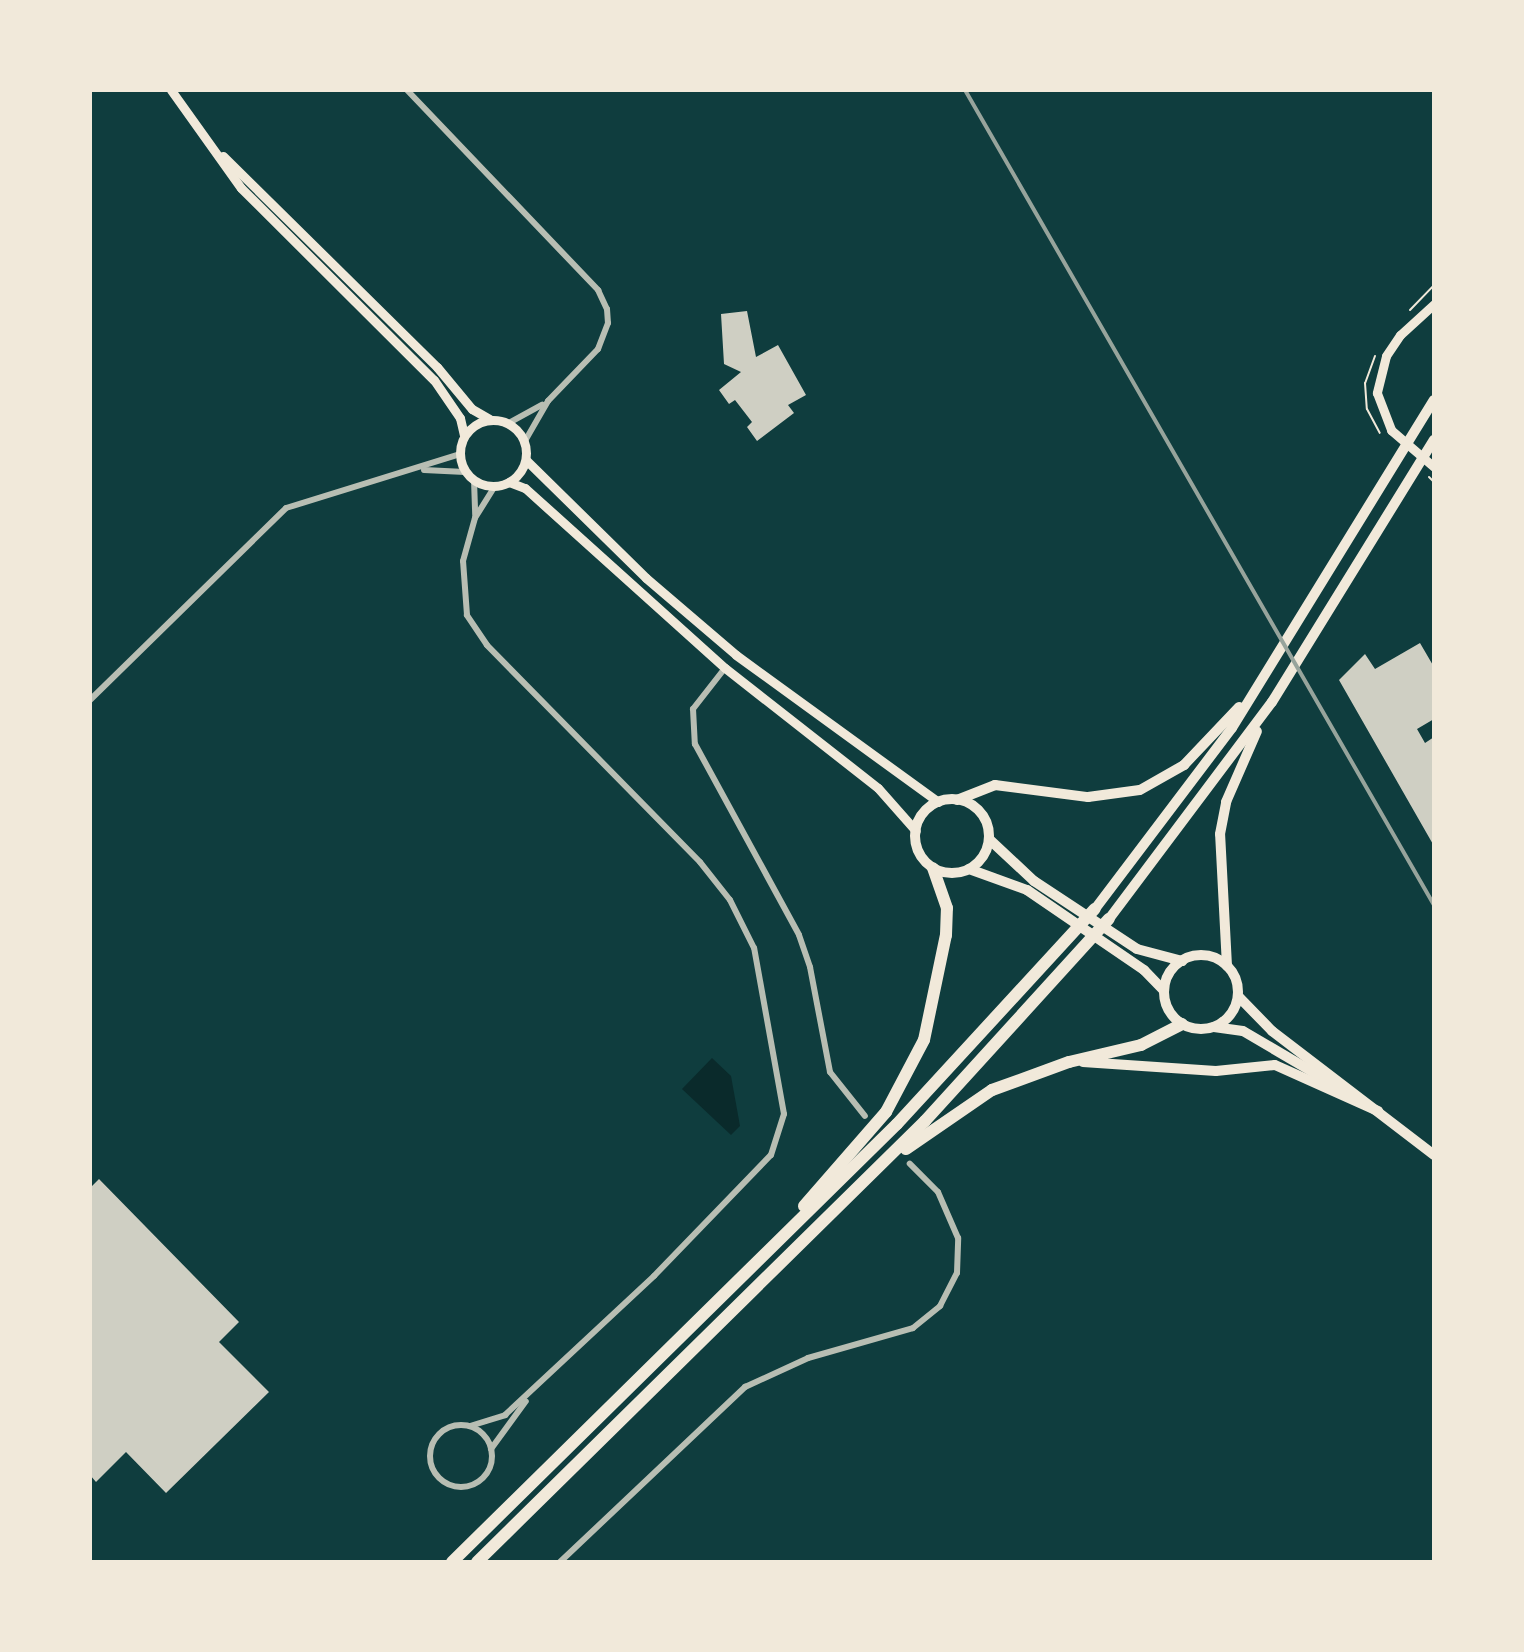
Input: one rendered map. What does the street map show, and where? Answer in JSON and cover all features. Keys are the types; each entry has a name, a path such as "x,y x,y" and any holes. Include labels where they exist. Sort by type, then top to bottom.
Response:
{"highway":[{"path":"761,1258 862,1144 909,1078 933,1008 946,935 947,908 933,868"},
{"path":"452,1562 987,1031 1095,909"},
{"path":"477,1562 866,1180 1109,919"},
{"path":"866,1180 992,1090 1069,1062 1141,1045 1182,1024"}],"main road":[{"path":"171,90 204,137 241,188 434,380 460,418 464,435 460,454 465,472 474,480 495,486 509,482 526,460 525,441 509,423 489,419 472,409 437,367 204,137"},
{"path":"1434,304 1400,335 1386,356 1377,393 1391,430 1434,467"},
{"path":"1095,909 1197,779 1262,682 1397,467 1434,400"},
{"path":"464,435 489,419"},
{"path":"1109,919 1272,702 1431,446"},
{"path":"526,460 646,578 736,655 938,802"},
{"path":"509,482 525,488 725,668 878,788 916,831"},
{"path":"989,839 986,851 969,869 958,873 933,868 919,852 916,831 920,819 938,802 957,800 995,785 1088,797 1140,790 1184,765 1262,682"},
{"path":"1272,702 1222,817 1221,893 1227,966 1238,996 1272,1031 1434,1155"},
{"path":"957,800 977,809 989,839 1034,881 1137,949 1182,961"},
{"path":"969,869 1027,890 1144,970 1164,991 1168,1010 1182,1024 1243,1031 1378,1111"},
{"path":"1164,991 1172,969 1182,961 1205,955 1227,966"},
{"path":"1214,1027 1231,1015 1238,996"},
{"path":"1069,1062 1216,1071 1275,1065 1378,1111"}],"street":[{"path":"407,90 598,290 607,309 605,337 548,401 525,441"},
{"path":"509,423 548,401"},
{"path":"90,700 286,508 420,470 460,454"},
{"path":"420,470 465,472"},
{"path":"470,1426 483,1435 491,1449 490,1467 472,1485 454,1486 438,1478 430,1461 436,1436 450,1427 498,1421 537,1388 761,1167 778,1143 784,1114 758,964 743,921 700,862 474,629 462,598 461,577 475,518 474,480"},
{"path":"475,518 495,486"},
{"path":"725,668 693,709 695,744 799,935 810,967 830,1072 865,1116"},
{"path":"560,1562 745,1387 808,1358 904,1332 940,1306 957,1273 958,1238 942,1199 910,1164"},
{"path":"491,1449 537,1388"}],"path":[{"path":"1407,314 1434,285"},
{"path":"1380,434 1367,409 1365,383 1381,344"},
{"path":"1421,471 1434,482"}],"water":[{"path":"712,1058 731,1076 740,1126 731,1135 682,1089"}],"building":[{"path":"747,311 756,357 778,345 806,395 788,405 794,413 757,441 747,427 752,422 735,400 729,404 719,390 741,372 724,364 721,314"},
{"path":"1420,643 1434,667 1434,719 1417,729 1425,743 1434,737 1434,846 1339,680 1365,654 1375,669"},
{"path":"99,1179 239,1322 219,1342 269,1392 166,1493 126,1452 96,1482 90,1475 90,1188"}],"railway":[{"path":"965,90 1434,905"}]}
